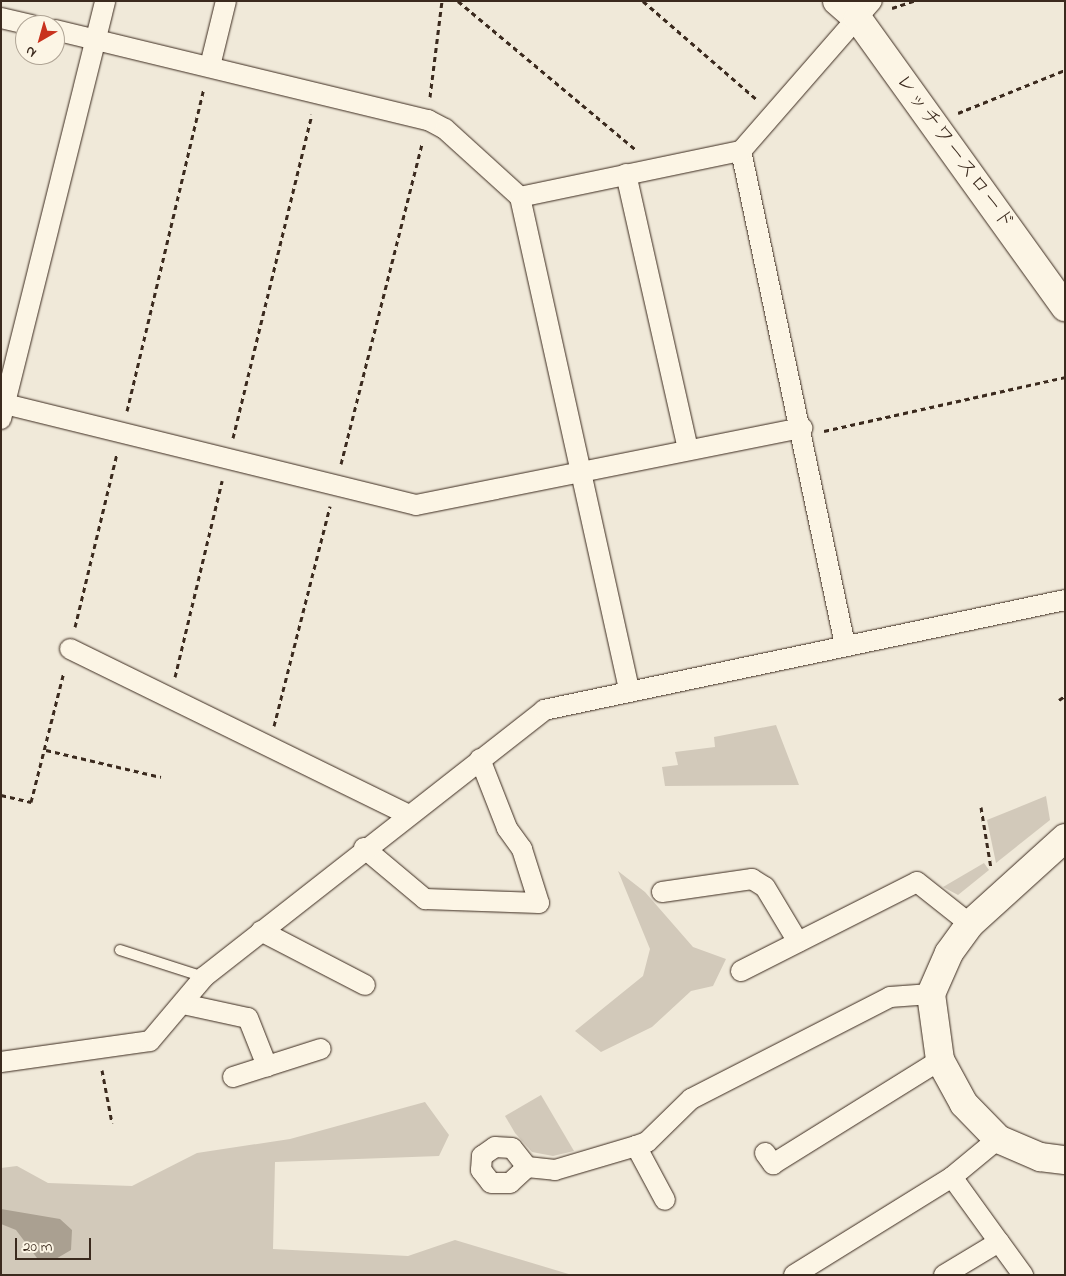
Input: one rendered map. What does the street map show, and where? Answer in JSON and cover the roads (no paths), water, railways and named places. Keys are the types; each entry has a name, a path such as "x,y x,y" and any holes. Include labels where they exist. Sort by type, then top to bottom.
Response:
{"street":[{"path":"105,1 2,409 228,458 335,487 416,505 688,449 802,428"},
{"path":"210,66 226,1"},
{"name":"レッチワースロード","path":"837,1 865,10 934,124 1064,305"},
{"path":"520,197 741,151 865,10"},
{"path":"1,18 15,21"},
{"path":"65,32 428,120 445,129 520,197 579,472 629,689"},
{"path":"741,151 802,428 844,646"},
{"path":"626,174 688,449"},
{"path":"1,1062 98,1050 150,1041 204,977 364,848 544,710 629,689 1065,600"},
{"path":"70,649 270,743 409,815"},
{"path":"364,848 425,899 539,903 522,849 507,828 480,759"},
{"path":"1065,838 970,924 949,953 931,994 940,1060 964,1104 998,1139 1040,1157 1065,1160"},
{"path":"662,892 752,879 765,887 798,942"},
{"path":"741,971 917,882 970,924"},
{"path":"261,931 365,986"},
{"path":"527,1167 555,1170 636,1146 708,1090 890,996 931,994"},
{"path":"183,1004 248,1018 267,1066"},
{"path":"233,1077 321,1050"},
{"path":"765,1153 773,1164 940,1060"},
{"path":"794,1275 952,1178 998,1139"},
{"path":"636,1146 665,1200"},
{"path":"952,1178 1023,1275"},
{"path":"944,1275 999,1242"}],"lane":[{"path":"120,950 204,977"}]}
